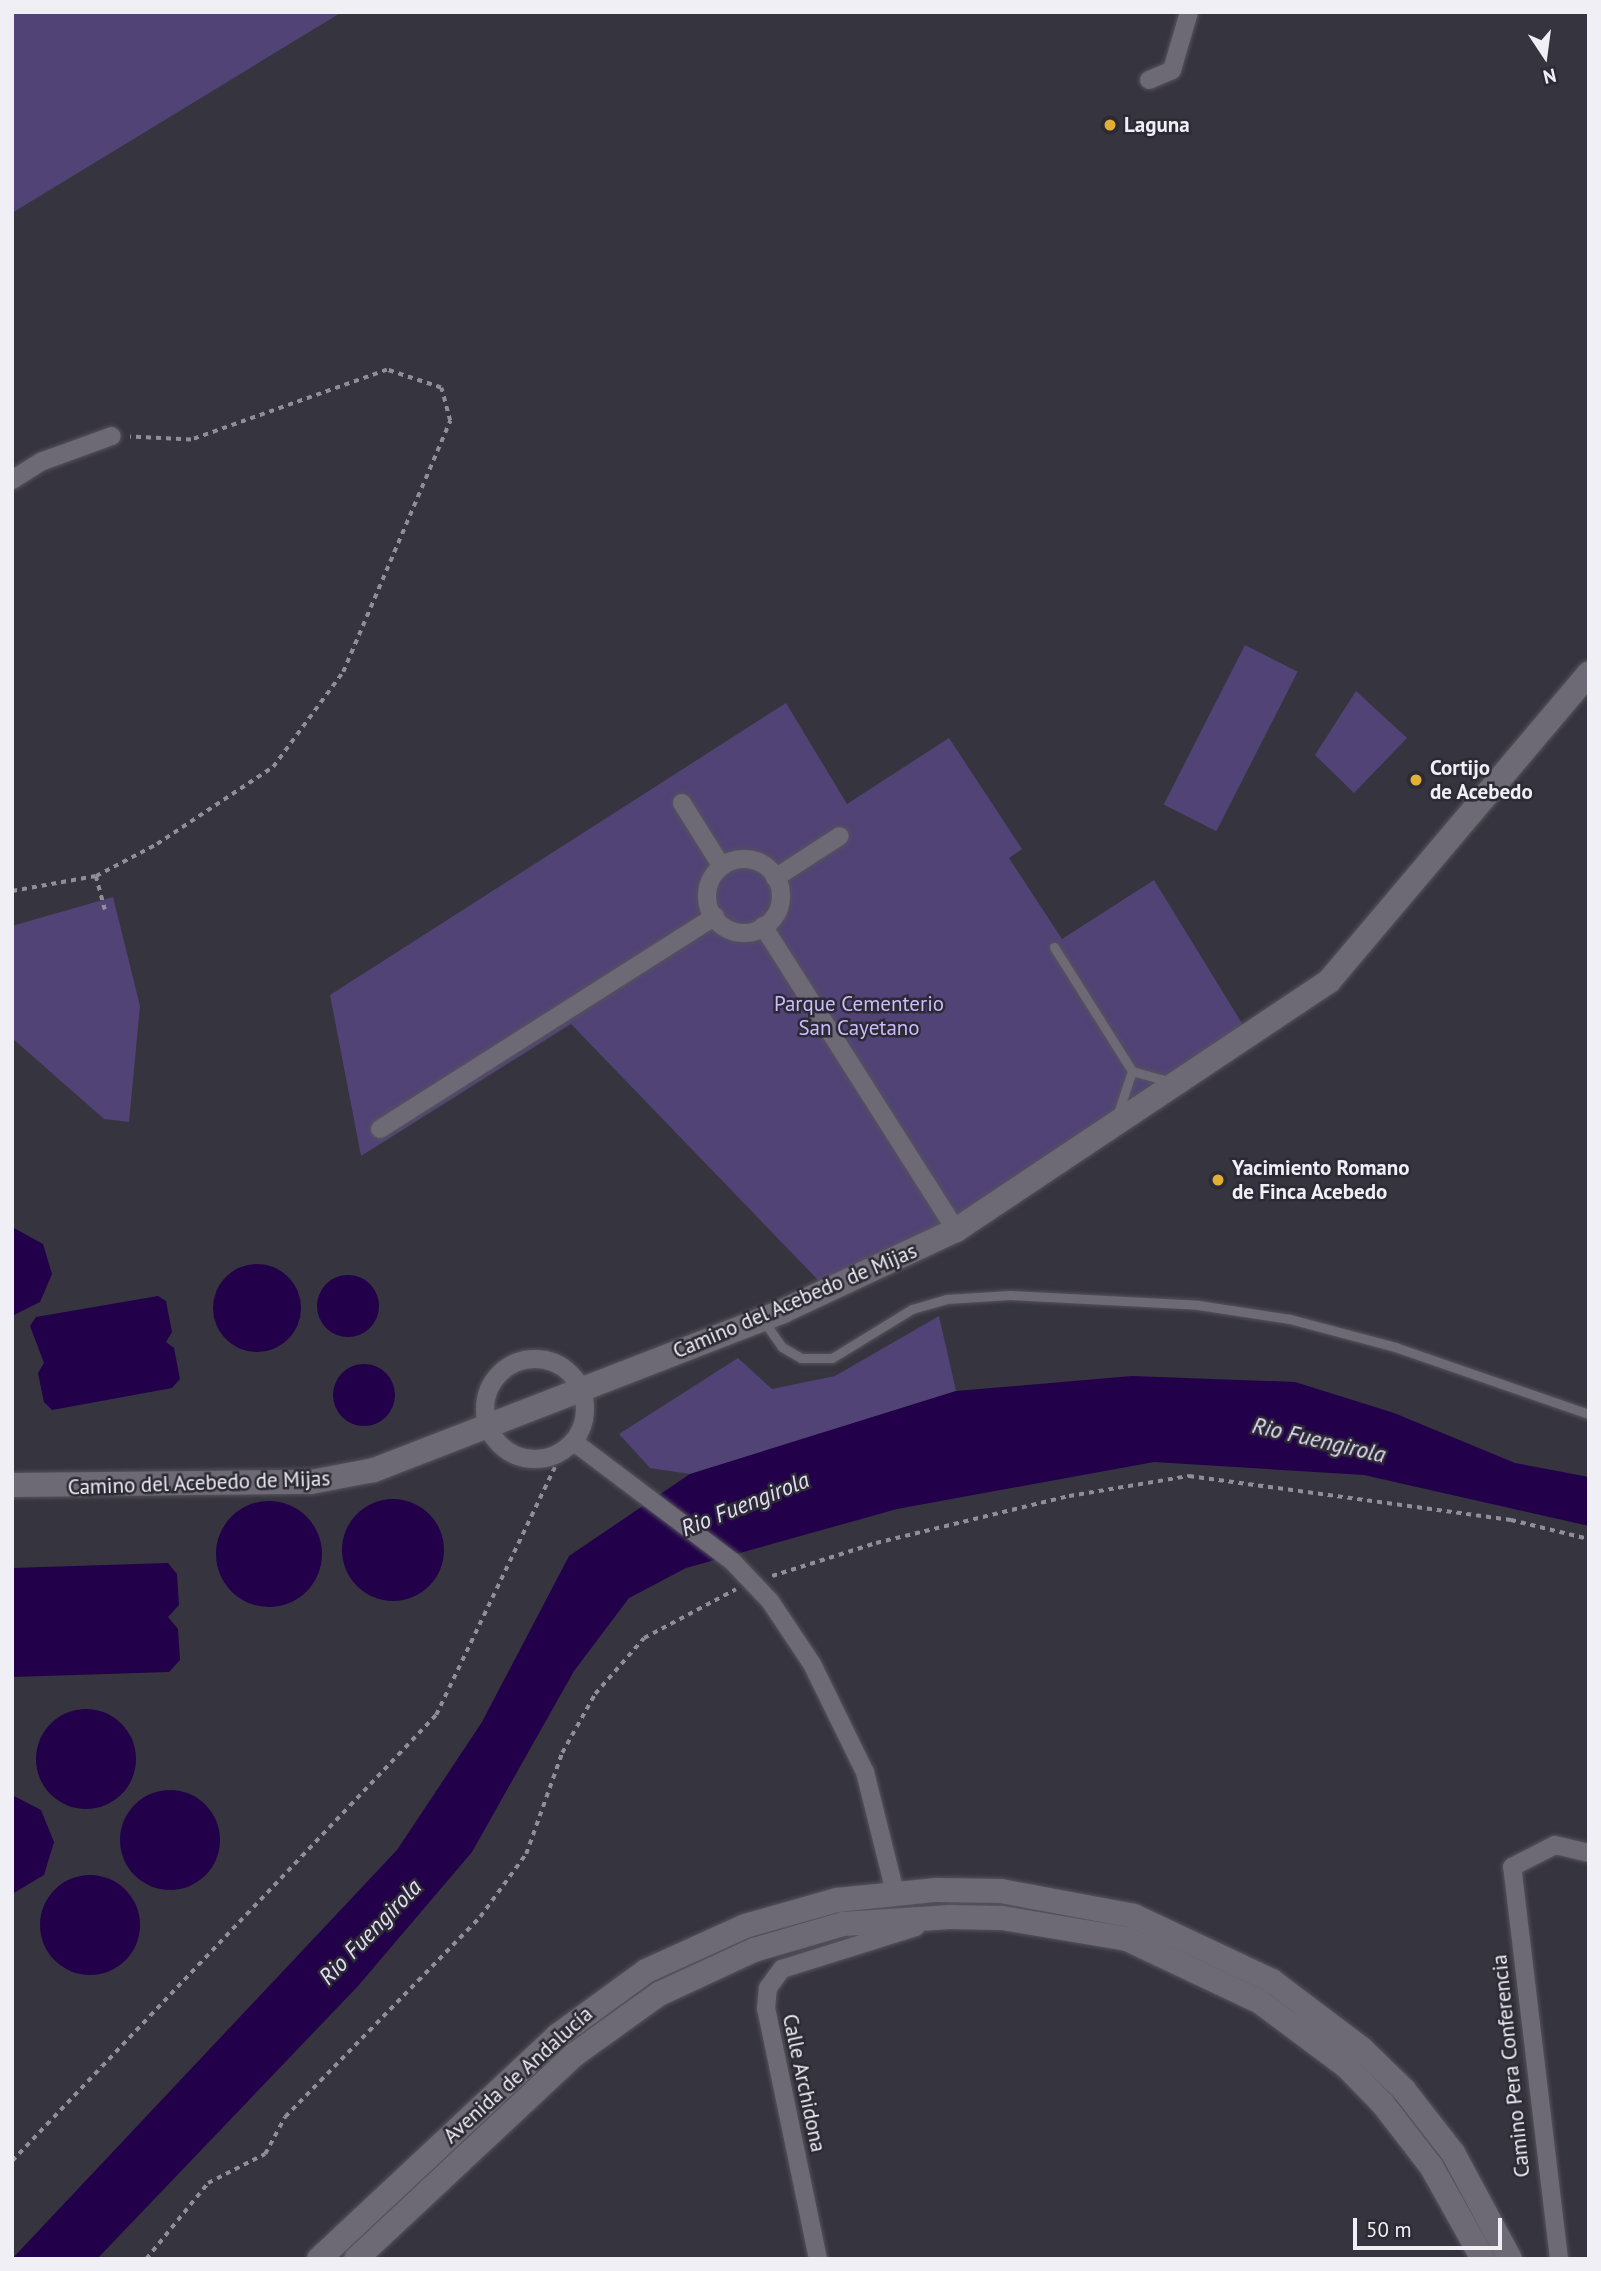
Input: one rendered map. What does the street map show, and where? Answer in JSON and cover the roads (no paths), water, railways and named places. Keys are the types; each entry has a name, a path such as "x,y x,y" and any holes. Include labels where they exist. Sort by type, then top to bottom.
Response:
{"street":[{"path":"1149,80 1172,70 1189,12"},
{"path":"12,480 43,461 111,436"},
{"name":"Camino del Acebedo de Mijas","path":"12,1485 311,1482 374,1470 762,1319 956,1230 1329,981 1589,673"},
{"path":"682,803 722,867"},
{"path":"775,878 840,836"},
{"path":"736,859 766,863 775,878 782,890 776,918 750,934 722,928 707,903 712,874 736,859"},
{"path":"380,1129 715,916"},
{"path":"763,926 956,1230"},
{"path":"522,1360 555,1362 581,1391 583,1427 568,1447 523,1459 499,1446 487,1426 484,1400 491,1384 522,1360"},
{"path":"568,1447 630,1480 752,1582 805,1653 844,1721 885,1836 895,1892"},
{"name":"Camino Pera Conferencia","path":"1559,2259 1512,1867 1555,1845 1589,1853"},
{"name":"Avenida de Andalucía","path":"319,2259 557,2036 646,1971 745,1926 895,1892 1002,1891 1084,1903 1185,1935 1272,1981 1363,2049 1404,2090 1453,2153 1510,2259"},
{"name":"Avenida de Andalucía","path":"356,2259 574,2055 659,1994 754,1950 843,1924 950,1917 1015,1919 1127,1939 1181,1959 1260,2001 1383,2104 1432,2166 1483,2259"},
{"name":"Calle Archidona","path":"818,2259 766,2010 772,1978 816,1956 950,1917"}],"lane":[{"path":"1054,947 1132,1071 1174,1082"},
{"path":"1116,1121 1132,1071"},
{"path":"762,1319 782,1347 801,1358 832,1358 912,1309 946,1299 1010,1295 1198,1305 1290,1319 1395,1347 1589,1414"}],"water":[{"path":"12,1227 43,1244 52,1274 40,1302 12,1316"},
{"path":"248,1264 266,1264 282,1271 294,1283 301,1299 301,1317 294,1333 282,1345 266,1352 248,1352 232,1345 220,1333 213,1317 213,1299 220,1283 232,1271"},
{"path":"342,1275 354,1275 370,1284 377,1294 377,1318 370,1328 354,1337 342,1337 331,1332 322,1323 317,1312 317,1300 322,1289 331,1280"},
{"path":"158,1296 166,1301 172,1332 166,1342 174,1348 180,1379 172,1388 52,1410 44,1402 38,1373 44,1363 30,1326 36,1317"},
{"path":"364,1364 386,1373 395,1395 386,1417 364,1426 342,1417 333,1395 342,1373"},
{"name":"Rio Fuengirola","path":"1132,1376 1295,1382 1394,1413 1515,1463 1589,1477 1589,1526 1364,1475 1154,1462 897,1509 686,1568 629,1598 574,1671 472,1852 358,1986 97,2259 12,2259 397,1850 482,1722 569,1556 690,1474 956,1391"},
{"path":"393,1499 412,1503 429,1514 440,1531 444,1550 440,1569 429,1586 412,1597 393,1601 374,1597 357,1586 346,1569 342,1550 346,1531 357,1514 374,1503"},
{"path":"269,1501 289,1505 307,1516 318,1534 322,1554 318,1574 307,1592 289,1603 269,1607 249,1603 231,1592 220,1574 216,1554 220,1534 231,1516 249,1505"},
{"path":"168,1563 177,1574 179,1605 168,1617 178,1629 180,1660 169,1672 12,1677 12,1568"},
{"path":"86,1709 105,1713 122,1723 132,1740 136,1759 132,1778 122,1795 105,1805 86,1809 67,1805 50,1795 40,1778 36,1759 40,1740 50,1723 67,1713"},
{"path":"170,1790 189,1794 206,1804 216,1821 220,1840 216,1859 206,1876 189,1886 170,1890 151,1886 134,1876 124,1859 120,1840 124,1821 134,1804 151,1794"},
{"path":"12,1795 41,1810 54,1842 44,1875 12,1894"},
{"path":"90,1875 109,1879 126,1889 136,1906 140,1925 136,1944 126,1961 109,1971 90,1975 71,1971 54,1961 44,1944 40,1925 44,1906 54,1889 71,1879"}],"place":[{"name":"Laguna","path":"1110,125"},
{"name":"Cortijo de Acebedo","path":"1416,780"},
{"name":"Yacimiento Romano de Finca Acebedo","path":"1218,1180"}],"park label":[{"name":"Parque Cementerio San Cayetano","path":"859,1016"}]}
